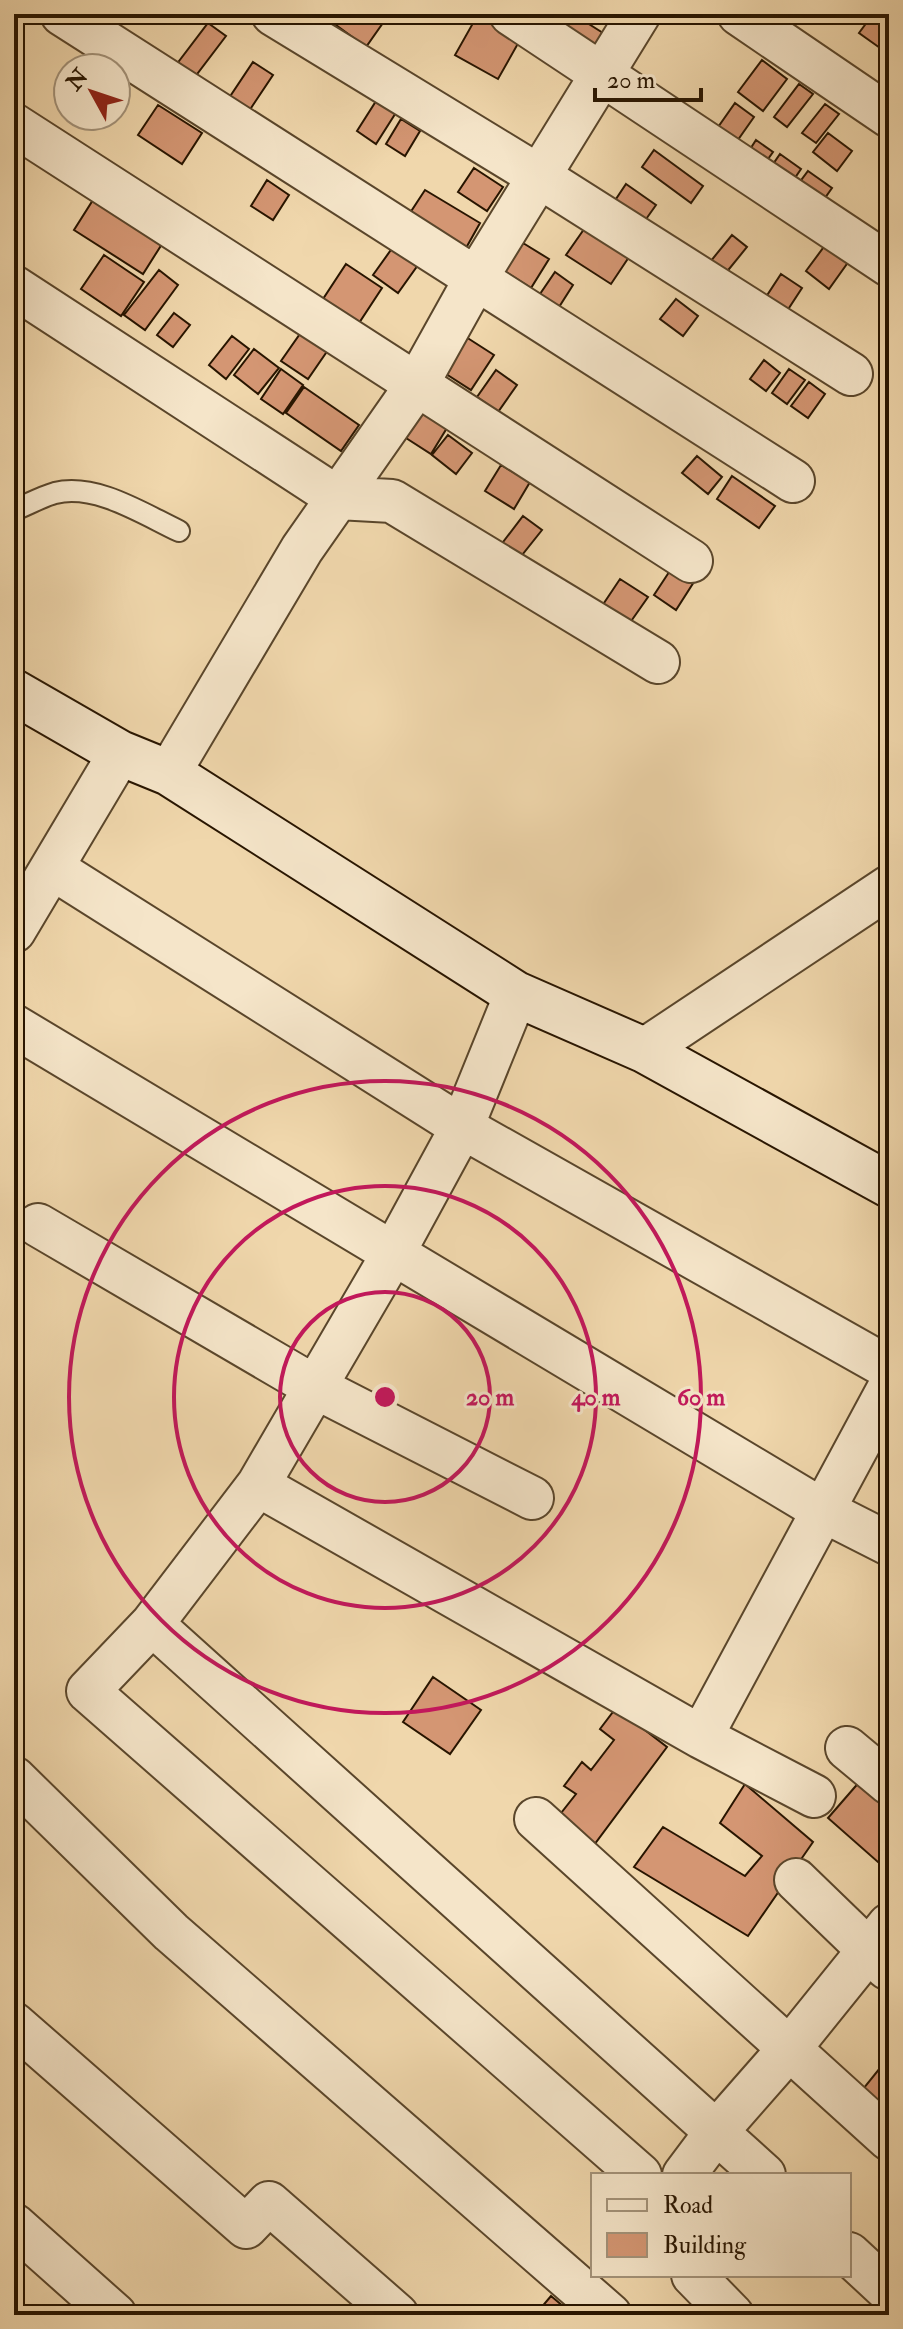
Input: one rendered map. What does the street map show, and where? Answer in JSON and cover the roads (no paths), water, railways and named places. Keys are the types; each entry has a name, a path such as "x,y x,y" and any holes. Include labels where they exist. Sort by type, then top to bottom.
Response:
{"street":[{"path":"62,14 793,481"},
{"path":"273,14 540,177 851,374"},
{"path":"511,14 889,265"},
{"path":"169,773 302,549 416,386 475,280 639,14"},
{"path":"739,14 889,116"},
{"path":"14,125 691,561"},
{"path":"14,287 338,498 392,501 658,662"},
{"path":"14,692 120,753 169,773 516,994 644,1050 889,1185"},
{"path":"14,931 120,753"},
{"path":"52,868 462,1127 889,1368"},
{"path":"644,1050 889,887"},
{"path":"516,994 462,1127 394,1252 258,1485 152,1624 88,1691 638,2173"},
{"path":"14,1026 822,1510 889,1544"},
{"path":"38,1225 315,1387 532,1498"},
{"path":"701,1737 889,1388"},
{"path":"258,1485 701,1737 814,1796"},
{"path":"152,1624 762,2173"},
{"path":"847,1748 889,1783"},
{"path":"14,1778 171,1932 599,2301"},
{"path":"536,1819 889,2139"},
{"path":"686,2173 717,2131 882,1948 796,1880"},
{"path":"14,2024 246,2227 269,2203 397,2315"},
{"path":"14,2225 115,2315"},
{"path":"851,2256 889,2291"},
{"path":"695,2277 732,2315"}],"lane":[{"path":"14,510 56,493 87,493 123,504 179,531"}]}
